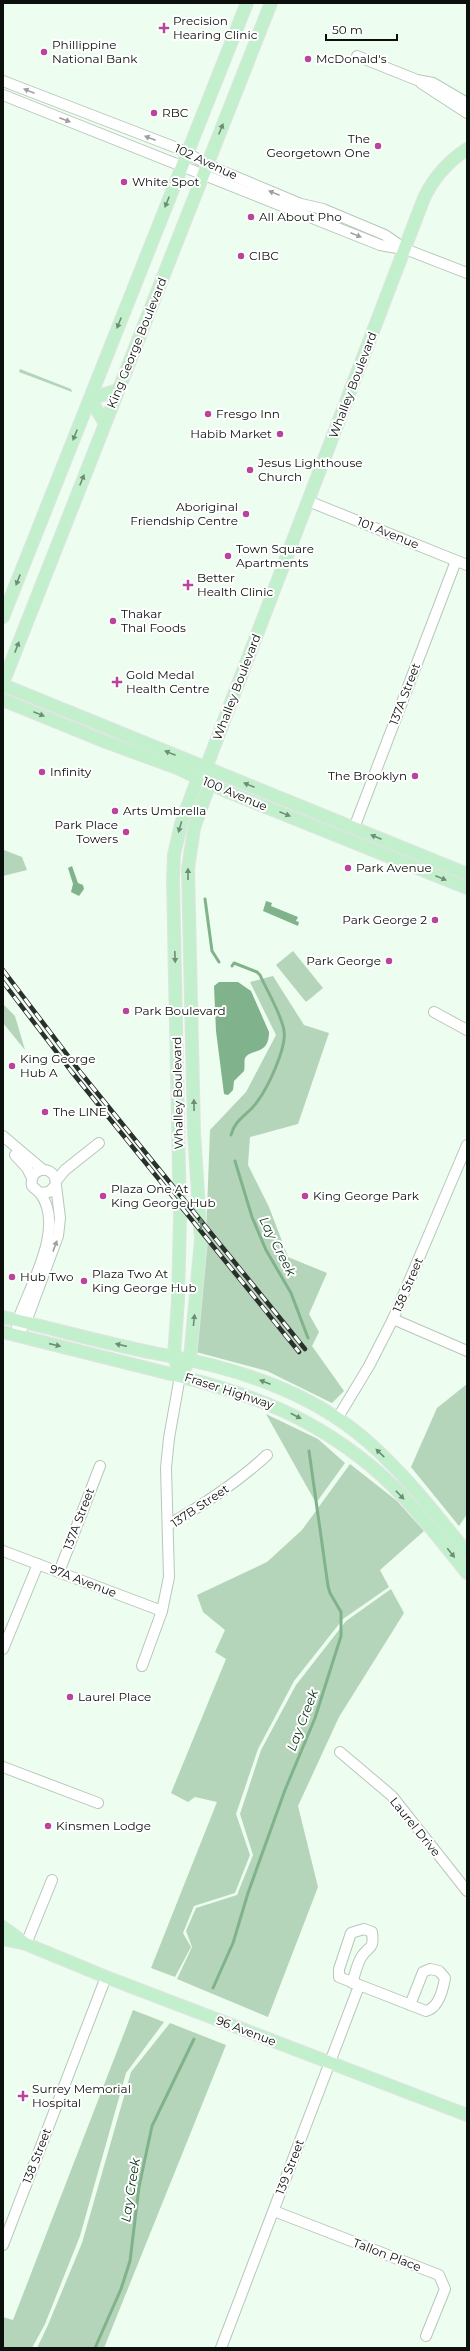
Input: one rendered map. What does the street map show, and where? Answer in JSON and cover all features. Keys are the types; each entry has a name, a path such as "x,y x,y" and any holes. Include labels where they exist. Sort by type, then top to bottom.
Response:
{"main road":[{"name":"King George Boulevard","path":"3,617 247,3"},
{"name":"King George Boulevard","path":"3,684 271,3"},
{"name":"Whalley Boulevard","path":"180,1376 174,1356 178,1300 180,1211 173,867 176,840 198,778 206,768 430,186 445,166 467,149"},
{"path":"105,423 90,399 118,390"},
{"name":"100 Avenue","path":"3,684 467,874"},
{"name":"100 Avenue","path":"3,700 467,888"},
{"path":"206,768 210,783"},
{"name":"Whalley Boulevard","path":"180,1376 190,1359 201,1240 194,1133 188,869 194,828 210,783"},
{"name":"Fraser Highway","path":"3,1317 190,1359 234,1371 273,1385 337,1419 366,1440 396,1469 467,1553"},
{"name":"Fraser Highway","path":"3,1332 180,1376 256,1398 313,1425 373,1468 392,1486 430,1527 467,1573"},
{"name":"96 Avenue","path":"3,1927 26,1944"},
{"name":"96 Avenue","path":"3,1939 26,1944 106,1977 467,2115"}],"street":[{"path":"357,56 417,80 433,83 467,103"},
{"path":"417,80 467,113"},
{"name":"102 Avenue","path":"3,81 187,152 205,169"},
{"name":"102 Avenue","path":"3,95 182,166 205,169 380,245 405,249 467,274"},
{"name":"101 Avenue","path":"308,501 467,565"},
{"name":"137A Street","path":"354,828 456,560"},
{"path":"434,1012 467,1030"},
{"path":"3,1136 46,1170 56,1183 60,1218 58,1236 22,1321"},
{"path":"40,1193 49,1192 65,1170 99,1143"},
{"path":"3,1145 23,1163 32,1178 32,1186 40,1193 46,1203 49,1214 49,1234 17,1336"},
{"name":"138 Street","path":"337,1419 369,1366 393,1319 467,1145"},
{"path":"32,1178 36,1172 46,1170 65,1170"},
{"path":"393,1319 467,1351"},
{"name":"Whalley Boulevard","path":"168,1525 166,1468 169,1438 180,1376"},
{"name":"137B Street","path":"142,1666 162,1611 169,1577 168,1525 206,1503 236,1482 267,1455"},
{"name":"137A Street","path":"59,1572 100,1466"},
{"name":"97A Avenue","path":"3,1551 162,1611"},
{"path":"3,1649 38,1564"},
{"name":"Laurel Drive","path":"340,1752 392,1796 467,1891"},
{"path":"3,1767 98,1802"},
{"path":"26,1944 52,1880"},
{"name":"139 Street","path":"220,2348 330,2063 355,1984 362,1956 370,1949 373,1940 372,1932 364,1929 352,1933 339,1969 339,1977 355,1984 410,2006"},
{"name":"138 Street","path":"3,2245 106,1977"},
{"name":"Tallon Place","path":"274,2211 439,2275 445,2289 426,2336"}],"shaded area":[{"path":"20,369 71,389 72,392 19,372"},
{"path":"4,850 22,857 27,870 3,876"},
{"path":"72,866 78,883 83,885 84,889 79,896 71,892 73,884 68,868"},
{"path":"266,901 272,903 271,906 298,917 296,921 299,922 298,926 263,911"},
{"path":"293,951 323,988 306,1002 276,965"},
{"path":"273,976 304,1025 329,1033 298,1124 250,1137 248,1165 269,1207 288,1257 327,1273 309,1314 319,1332 312,1346 344,1391 332,1403 267,1371 196,1352 205,1263 210,1130 246,1092 276,1035 250,982"},
{"path":"219,982 238,982 251,991 269,1032 266,1045 245,1058 244,1071 234,1081 233,1090 228,1095 224,1094 216,1031 214,986"},
{"path":"3,1004 15,1016 25,1050 3,1023"},
{"path":"467,1384 467,1514 459,1526 411,1467 437,1408"},
{"path":"266,1414 318,1439 345,1463 316,1503"},
{"path":"350,1464 397,1501 424,1531 380,1570 389,1587 343,1619 294,1681 258,1749 236,1814 250,1855 235,1893 194,1906 183,1933 191,1947 175,1977 151,1968 217,1802 195,1797 188,1802 171,1793 226,1659 215,1652 225,1630 203,1612 197,1595 267,1562 302,1530"},
{"path":"391,1589 404,1613 339,1717 298,1806 318,1887 268,2017 177,1979 192,1947 186,1931 196,1908 237,1895 253,1855 240,1814 261,1750 296,1685 346,1621"},
{"path":"133,2010 164,2022 126,2073 80,2236 45,2324 32,2348 3,2348 3,2317 13,2320"},
{"path":"170,2023 226,2045 104,2348 37,2348 82,2243 131,2072"}],"waterway":[{"name":"Lay Creek","path":"205,899 212,951 219,962"},
{"name":"Lay Creek","path":"231,1135 235,1125 253,1106 266,1088 279,1058 284,1038 283,1025 260,975 257,972 234,963 232,966"},
{"name":"Lay Creek","path":"235,1161 252,1217 266,1250 291,1293 308,1338"},
{"name":"Lay Creek","path":"213,1988 233,1943 248,1893 285,1790 315,1718 341,1636 341,1612 330,1593 328,1586 309,1451"},
{"name":"Lay Creek","path":"95,2348 121,2289 130,2261 139,2187 152,2126 194,2039"}],"railway":[{"path":"3,970 81,1073 305,1349"},
{"path":"3,982 71,1071 299,1352"}],"place":[{"name":"Precision Hearing Clinic","path":"164,28"},
{"name":"Phillippine National Bank","path":"44,52"},
{"name":"McDonald's","path":"308,59"},
{"name":"RBC","path":"154,113"},
{"name":"The Georgetown One","path":"378,146"},
{"name":"White Spot","path":"124,182"},
{"name":"All About Pho","path":"251,217"},
{"name":"CIBC","path":"241,256"},
{"name":"Fresgo Inn","path":"208,414"},
{"name":"Habib Market","path":"280,434"},
{"name":"Jesus Lighthouse Church","path":"250,470"},
{"name":"Aboriginal Friendship Centre","path":"246,514"},
{"name":"Town Square Apartments","path":"228,556"},
{"name":"Better Health Clinic","path":"188,585"},
{"name":"Thakar Thal Foods","path":"113,621"},
{"name":"Gold Medal Health Centre","path":"117,682"},
{"name":"Infinity","path":"42,772"},
{"name":"The Brooklyn","path":"415,776"},
{"name":"Arts Umbrella","path":"115,811"},
{"name":"Park Place Towers","path":"126,832"},
{"name":"Park Avenue","path":"348,868"},
{"name":"Park George 2","path":"435,920"},
{"name":"Park George","path":"389,961"},
{"name":"Park Boulevard","path":"126,1011"},
{"name":"King George Hub A","path":"12,1066"},
{"name":"The LINE","path":"45,1112"},
{"name":"Plaza One At King George Hub","path":"103,1196"},
{"name":"King George Park","path":"305,1196"},
{"name":"Hub Two","path":"12,1277"},
{"name":"Plaza Two At King George Hub","path":"84,1281"},
{"name":"Laurel Place","path":"70,1697"},
{"name":"Kinsmen Lodge","path":"48,1826"},
{"name":"Surrey Memorial Hospital","path":"23,2096"}]}
